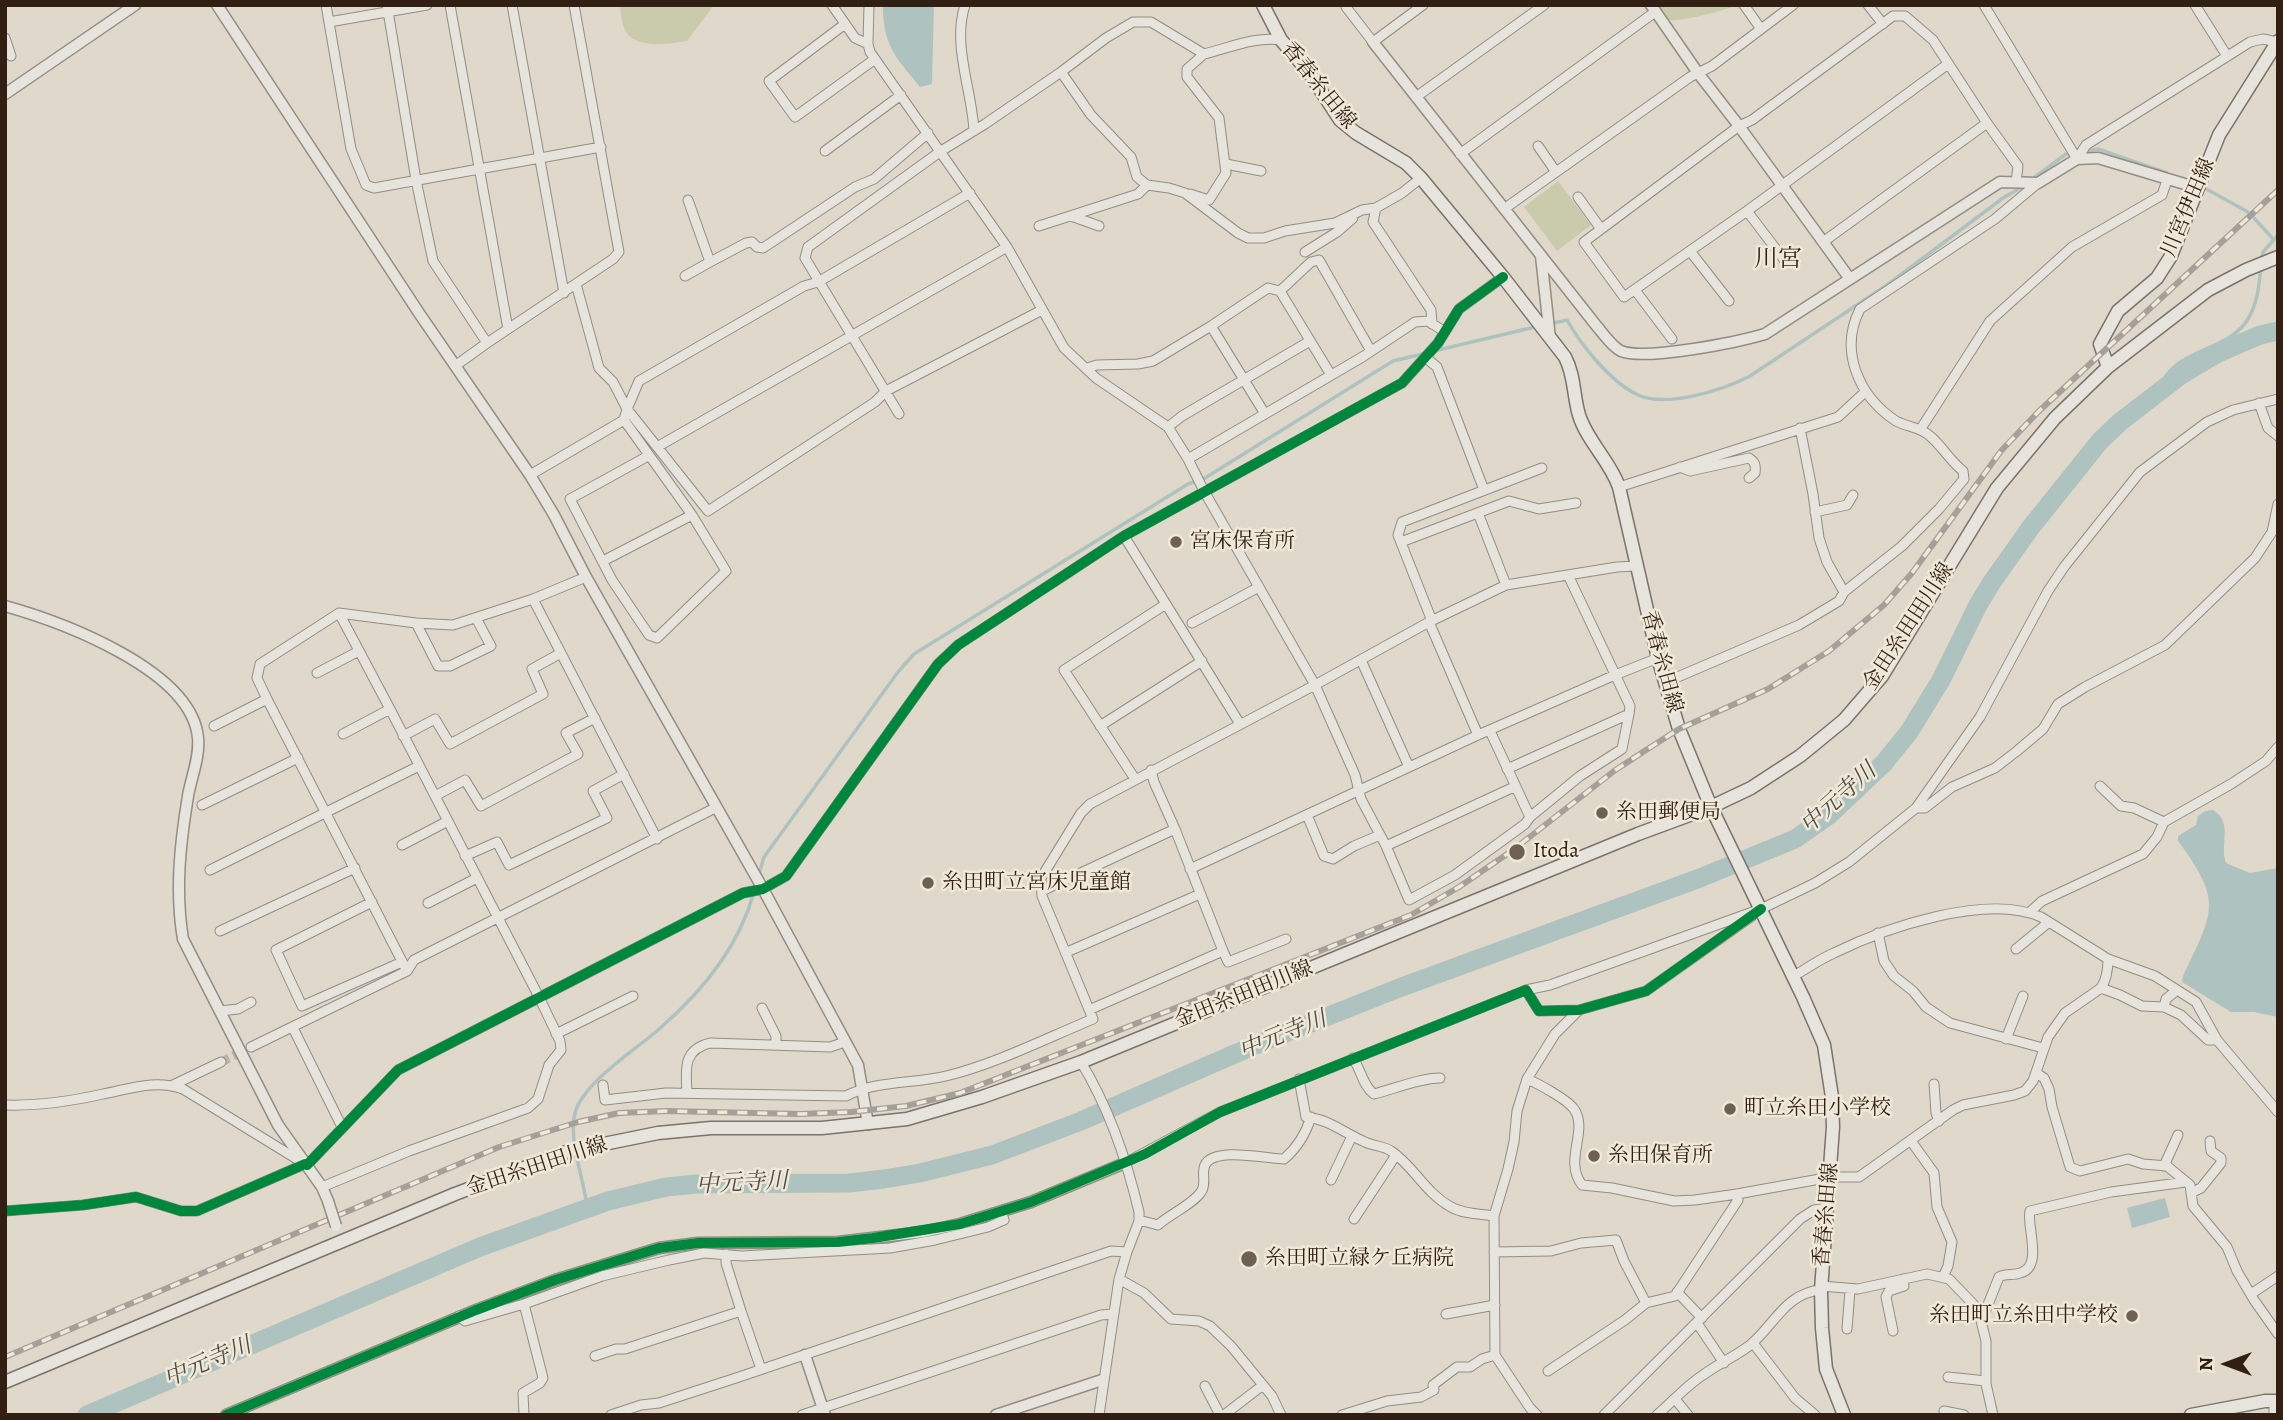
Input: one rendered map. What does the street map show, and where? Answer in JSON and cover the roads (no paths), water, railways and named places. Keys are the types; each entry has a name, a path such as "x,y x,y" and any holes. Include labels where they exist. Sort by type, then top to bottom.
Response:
{"main road":[{"name":"香春糸田線","path":"1263,5 1281,40 1308,71 1340,120 1356,133 1406,163 1421,178 1503,277 1572,370 1580,415 1587,431 1614,472 1619,487 1658,658 1679,729 1714,812 1824,1045 1832,1107 1831,1177 1821,1288 1826,1368 1844,1415"},
{"name":"川宮伊田線","path":"2108,367 2100,344 2118,311 2157,278 2171,256 2219,135 2277,41"},
{"name":"金田糸田田川線","path":"5,1382 455,1194 569,1152 622,1139 711,1128 822,1128 868,1124 907,1119 957,1105 1081,1062 1638,834 1714,812 1800,756 1844,720 1882,676 1997,488 2055,418 2108,367 2208,290 2278,257"},
{"path":"2191,1415 2275,1406"}],"street":[{"path":"5,94 135,5"},
{"path":"217,5 554,515 858,1065 868,1124"},
{"path":"326,5 351,149 366,185 374,188 601,147"},
{"path":"329,22 387,9 427,5"},
{"path":"450,5 508,329"},
{"path":"513,5 564,293"},
{"path":"455,366 613,259 619,251 574,5"},
{"path":"832,5 855,38 868,44"},
{"path":"869,5 868,44 875,59 1007,247 1065,348 1096,377 1168,427 1188,459 1315,685 1355,775 1361,799 1386,846 1409,900 1455,875 1525,824 1580,776 1622,749 1630,706 1569,575"},
{"path":"965,5 962,15 962,44 974,131"},
{"path":"1373,41 1423,5"},
{"path":"1416,97 1544,5"},
{"path":"1744,5 1761,29"},
{"path":"1504,209 1689,76 1712,66 1793,5"},
{"path":"1868,5 1882,24"},
{"path":"1984,5 2077,159"},
{"path":"2195,5 2227,56"},
{"path":"1346,7 1619,351 1644,355 1765,334 2000,183 2038,183"},
{"path":"387,9 416,180 433,261 486,343"},
{"path":"1461,154 1653,9 1850,279"},
{"path":"1948,64 1747,211 1623,297 1584,242 1739,126 1752,120 1893,16 1905,16 1933,40 2018,166 2015,182"},
{"path":"899,414 818,282 805,258 808,247 941,151 1133,22 1152,22 1204,54"},
{"path":"845,24 769,81 795,117 875,59"},
{"path":"5,38 12,57"},
{"path":"1061,72 1091,116 1131,157 1138,177 1147,185 1169,188 1209,200 1226,173 1219,118 1187,77 1187,69 1204,54 1248,41 1271,38 1281,40"},
{"path":"1666,682 1799,625 1839,601 1844,592 1902,546 1964,479 1963,471 1951,463 1930,436 1894,419 1865,392 1850,355 1851,332 1860,309 1995,219 2038,183 2077,159 2085,145 2250,42 2263,39 2277,41"},
{"path":"825,151 901,95"},
{"path":"1822,242 1987,123"},
{"path":"685,276 746,243 752,242 763,248 768,246 855,187 874,179 928,133"},
{"path":"1538,146 1556,172"},
{"path":"2077,159 2098,158 2198,188"},
{"path":"1226,164 1261,171"},
{"path":"1185,193 1238,233 1248,238 1264,238 1335,223 1362,210 1376,208 1421,178"},
{"path":"1920,430 1990,321 2071,247 2162,195 2167,180"},
{"path":"1039,226 1138,194 1147,185"},
{"path":"530,475 624,420 639,381 804,286 818,282 970,192"},
{"path":"1578,197 1601,229"},
{"path":"688,200 710,262"},
{"path":"1376,208 1373,222 1431,310 1432,324"},
{"path":"1305,252 1337,232 1362,210"},
{"path":"1747,211 1785,261"},
{"path":"1071,216 1099,226"},
{"path":"657,447 1007,247"},
{"path":"1690,251 1728,301"},
{"path":"1541,253 1550,338"},
{"path":"1280,291 1311,262 1319,260 1371,351"},
{"path":"5,1211 83,1205 135,1197 181,1211 197,1211 305,1164 307,1166 398,1070 743,893 763,889 786,876 938,664 958,645 1124,536 1402,383 1445,332 1459,309 1503,277"},
{"path":"576,284 599,368 613,382 627,409 708,511 875,401 886,391 1042,310"},
{"path":"1087,368 1097,365 1138,364 1153,360 1212,326 1268,288 1280,291 1331,375"},
{"path":"1635,290 1672,339"},
{"path":"1188,459 1415,323 1428,321 1445,332"},
{"path":"1212,326 1265,414"},
{"path":"1168,427 1182,416 1310,341"},
{"path":"1425,357 1437,367 1484,490"},
{"path":"1619,487 1838,417 1865,392"},
{"path":"226,1415 459,1317 555,1280 659,1248 698,1243 861,1240 935,1229 1031,1202 1220,1112 1300,1079 1526,990 1550,985 1815,883 1849,862 1916,808 1980,717 2064,567 2140,472 2207,422 2233,410 2278,399"},
{"path":"2259,403 2268,428 2278,436"},
{"path":"624,420 692,515 726,571 657,638 649,635 612,580 570,499 648,456"},
{"path":"1800,428 1819,538 1827,562 1844,592"},
{"path":"1679,467 1690,471 1749,458 1756,467 1755,473 1749,478"},
{"path":"1478,735 1398,535 1402,522 1542,467"},
{"path":"1815,512 1847,505 1853,495"},
{"path":"1401,542 1510,501 1539,509 1576,503"},
{"path":"1916,808 1925,808 1952,787 1995,768 2043,729 2058,704 2165,645 2255,558 2272,532 2278,504"},
{"path":"1478,513 1506,585"},
{"path":"603,561 692,515"},
{"path":"1124,536 1240,724"},
{"path":"603,1085 605,1100 666,1093 846,1096 863,1087 944,1077 968,1070 1093,1019 1042,891 1041,878 1081,813 1090,804 1431,621 1506,585 1636,566"},
{"path":"404,966 267,699 257,678 260,664 338,613 453,625 533,600 586,577"},
{"path":"1192,623 1259,587"},
{"path":"533,600 657,839"},
{"path":"1135,779 1064,670 1166,604"},
{"path":"5,606 98,641 165,681 188,707 198,738 181,838 179,884 183,939 278,1125 322,1187 341,1241"},
{"path":"322,1187 528,1108 538,1099 549,1065 561,1051 538,997 338,613"},
{"path":"416,623 438,666 450,666 491,646 476,618"},
{"path":"317,673 359,651"},
{"path":"403,736 435,719 450,744 543,694 532,669 561,653"},
{"path":"1190,869 1478,735 1658,658"},
{"path":"1100,726 1202,660"},
{"path":"1361,660 1409,767"},
{"path":"214,726 267,699"},
{"path":"343,734 390,709"},
{"path":"1507,769 1629,714"},
{"path":"435,796 465,780 481,806 578,754 566,733 595,718"},
{"path":"1490,731 1530,817"},
{"path":"2029,912 2042,901 2143,854 2157,837 2164,822 2266,761 2278,747"},
{"path":"202,805 298,758"},
{"path":"209,870 419,766"},
{"path":"1152,770 1154,782 1228,962 1286,939"},
{"path":"465,856 497,842 509,865 607,818 593,791 624,774"},
{"path":"2099,786 2121,806 2134,808 2164,822"},
{"path":"1386,846 1514,787"},
{"path":"251,1047 293,1028 414,960 715,808"},
{"path":"1307,815 1324,856 1333,859 1380,835"},
{"path":"402,845 447,821"},
{"path":"1042,891 1175,829"},
{"path":"220,931 355,868"},
{"path":"428,902 477,878"},
{"path":"1067,952 1200,894"},
{"path":"372,902 276,950 302,1006 404,966"},
{"path":"1526,990 1539,1011 1579,1010 1646,991 1758,904"},
{"path":"1792,977 1831,954 1878,933 1969,910 1991,908 2029,912 2108,959 2155,976 2196,1002 2217,1040 2278,1112"},
{"path":"2015,949 2049,922"},
{"path":"1878,933 1884,961 1894,976 1913,991 1926,1007 1950,1023 2043,1048"},
{"path":"1089,1010 1223,951"},
{"path":"1527,1079 1567,1102 1574,1109 1578,1126 1573,1168 1583,1185 1674,1201 1737,1194 1831,1177 1859,1177 1963,1105 2025,1091 2036,1073 2048,1037 2065,1013 2101,988 2108,971 2108,959"},
{"path":"2101,988 2142,1006 2164,1007 2181,1015 2208,1040 2217,1040"},
{"path":"2164,1007 2166,999 2177,990"},
{"path":"556,1034 633,996"},
{"path":"2006,1039 2023,996"},
{"path":"219,1011 238,1009 251,1002"},
{"path":"762,1008 776,1036 776,1045"},
{"path":"1537,1415 1495,1355 1494,1216 1508,1169 1517,1111 1527,1079 1555,1034 1579,1010"},
{"path":"293,1028 342,1127"},
{"path":"687,1093 686,1065 699,1045 710,1043 830,1047 845,1042"},
{"path":"1353,1058 1367,1088 1374,1094 1427,1078 1440,1078"},
{"path":"173,1085 221,1062"},
{"path":"1081,1062 1124,1158 1139,1212 1139,1220 1119,1279 1102,1380 1099,1415"},
{"path":"2036,1073 2044,1078 2049,1089 2070,1167 2080,1171 2128,1159 2164,1166 2190,1185 2193,1206 2227,1247 2251,1294 2278,1334"},
{"path":"1300,1079 1306,1117 1331,1122 1352,1136 1390,1150 1427,1190 1451,1207 1494,1216"},
{"path":"5,1105 100,1095 151,1083 173,1085 183,1088 305,1164"},
{"path":"1934,1084 1939,1121"},
{"path":"1139,1220 1158,1225 1192,1202 1202,1191 1204,1166 1213,1160 1235,1154 1284,1159 1295,1149 1309,1126 1311,1117"},
{"path":"2164,1166 2178,1135"},
{"path":"1331,1180 1352,1136"},
{"path":"1911,1141 1934,1173 1937,1207 1952,1242 1948,1266 1942,1277"},
{"path":"2191,1194 2201,1188 2221,1163 2221,1158 2211,1152 2210,1142"},
{"path":"1354,1219 1396,1155"},
{"path":"1979,1316 1985,1312 1998,1277 2006,1273 2020,1274 2027,1270 2031,1261 2033,1237 2028,1216 2030,1211 2111,1192 2186,1182"},
{"path":"1548,1371 1646,1303 1675,1296 1738,1200 1737,1194"},
{"path":"1604,1415 1800,1219 1814,1210 1827,1209"},
{"path":"459,1317 465,1321 524,1304 636,1266 704,1253 793,1254 890,1248 988,1227 1004,1220 1001,1211"},
{"path":"1494,1252 1551,1251 1616,1240 1646,1303"},
{"path":"611,1415 641,1405 659,1403 1111,1251 1127,1252"},
{"path":"726,1254 726,1263 761,1369"},
{"path":"1657,1415 1702,1375 1753,1343 1776,1315 1791,1301 1808,1291 1821,1288 1869,1288 1927,1274 1949,1279 1978,1309 1986,1341 1986,1381 1993,1415"},
{"path":"2251,1294 2278,1276"},
{"path":"1119,1279 1144,1293 1171,1319 1199,1321 1210,1326 1231,1346 1272,1396 1281,1415"},
{"path":"1892,1331 1886,1297 1889,1291 1904,1286 1903,1279"},
{"path":"1847,1329 1850,1290"},
{"path":"1677,1292 1700,1320 1724,1363"},
{"path":"524,1304 543,1378 540,1384 523,1393 524,1415"},
{"path":"1447,1314 1495,1305"},
{"path":"595,1356 625,1349 741,1311"},
{"path":"802,1415 824,1411 1101,1315 1113,1314"},
{"path":"1753,1343 1794,1398 1815,1415"},
{"path":"805,1355 824,1411"},
{"path":"1342,1415 1387,1401 1421,1397 1434,1390 1433,1385 1457,1367 1470,1367 1495,1355"},
{"path":"1948,1377 1986,1381"},
{"path":"996,1415 1102,1380"},
{"path":"1205,1386 1222,1415 1263,1385"},
{"path":"1675,1399 1688,1415"},
{"path":"1944,1411 1964,1415"}],"waterway":[{"path":"2085,151 2098,149 2167,173"},
{"path":"2031,180 2066,154 2071,154"},
{"path":"2201,186 2248,212"},
{"path":"1550,324 1567,320 1597,362 1636,394 1648,398 1678,399 1710,392 1750,376 1887,285 2003,198 2022,187"},
{"path":"2254,218 2273,239"},
{"path":"2262,258 2263,252 2278,235"},
{"path":"2160,390 2175,366 2227,339 2248,319 2256,300 2261,266"},
{"path":"1434,351 1539,326"},
{"name":"中元寺川","path":"87,1415 480,1247 608,1201 666,1187 697,1184 849,1183 884,1179 992,1155 1081,1121 1253,1046 1399,988 1700,878 1795,839 1828,816 1884,763 1909,732 1941,680 1992,582 2031,527 2100,441 2181,375 2216,354 2260,335 2278,331"},
{"path":"759,874 764,857 898,672 914,654 1393,361 1427,353"},
{"path":"587,1207 573,1135 575,1113 580,1102 599,1079 674,1016 703,985 739,932 754,892"}],"tunnel":[{"path":"221,1062 246,1050"}],"railway":[{"path":"5,1357 499,1147 578,1122 619,1113 667,1111 800,1114 851,1112 906,1106 960,1093 1411,915 1459,887 1513,850 1614,771 1679,729 1768,689 1829,651 1884,605 1912,573 2001,451 2038,412 2278,190"}],"place":[{"name":"宮床保育所","path":"1176,542"},
{"name":"糸田郵便局","path":"1602,813"},
{"name":"Itoda","path":"1517,852"},
{"name":"糸田町立宮床児童館","path":"928,883"},
{"name":"町立糸田小学校","path":"1730,1109"},
{"name":"糸田保育所","path":"1594,1156"},
{"name":"糸田町立緑ケ丘病院","path":"1249,1259"},
{"name":"糸田町立糸田中学校","path":"2132,1316"}],"district":[{"name":"川宮","path":"1778,260"}]}
